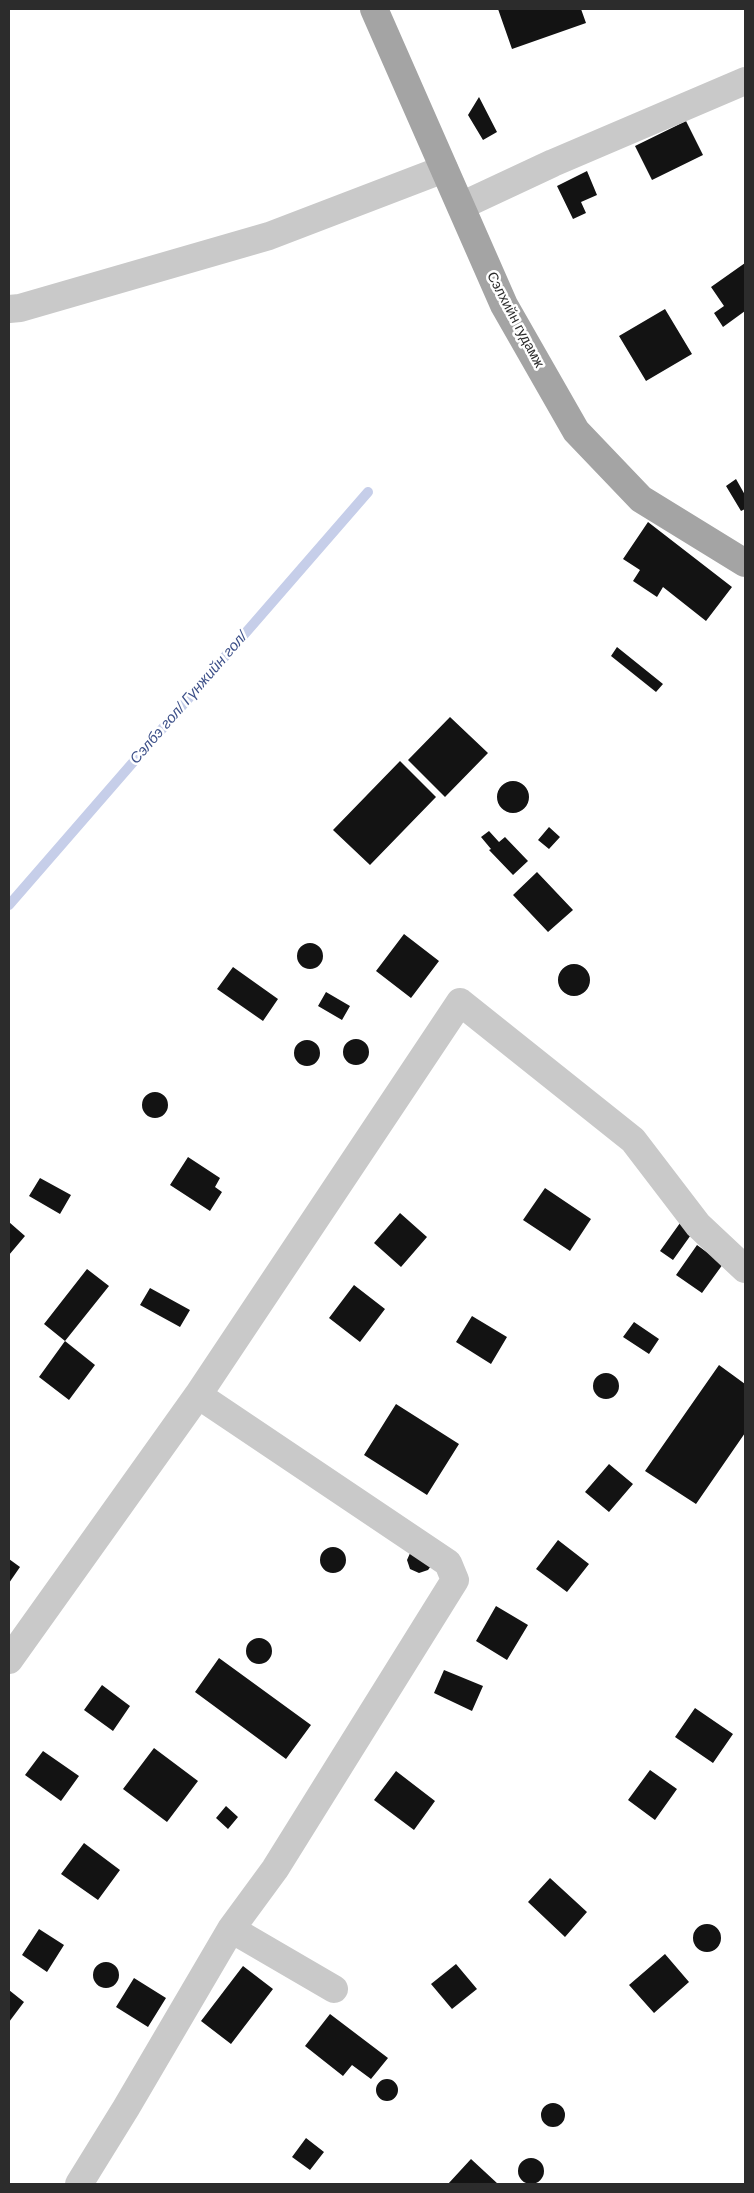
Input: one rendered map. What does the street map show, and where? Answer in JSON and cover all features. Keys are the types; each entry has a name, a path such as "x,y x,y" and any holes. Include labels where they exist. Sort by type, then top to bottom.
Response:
{"main road":[{"name":"Сэлхийн гудамж","path":"374,9 504,304 576,431 641,499 745,563"}],"street":[{"path":"461,206 745,81"},
{"path":"9,309 20,308 269,236 444,169"},
{"path":"9,1660 198,1395 460,1002 633,1140 698,1225 745,1269"},
{"path":"79,2184 231,1930 275,1869 455,1580 448,1563 198,1395"},
{"path":"231,1930 334,1990"}],"building":[{"path":"498,9 581,9 586,23 512,49"},
{"path":"479,97 497,132 483,140 468,115"},
{"path":"686,121 703,155 652,180 635,146"},
{"path":"587,171 597,195 581,202 586,213 573,219 557,186"},
{"path":"745,263 745,311 723,327 714,313 724,306 711,287"},
{"path":"665,309 692,354 646,381 619,336"},
{"path":"736,479 745,495 745,509 741,511 726,486"},
{"path":"648,522 732,587 706,621 663,587 657,597 633,581 640,570 623,559"},
{"path":"617,647 663,684 656,692 611,656"},
{"path":"450,717 488,753 445,797 408,760"},
{"path":"400,761 436,797 370,865 333,830"},
{"path":"513,781 525,785 529,797 525,809 513,813 501,809 497,797 501,785"},
{"path":"549,827 560,837 549,849 538,840"},
{"path":"489,831 499,842 505,837 528,861 513,875 489,850 491,849 481,837"},
{"path":"537,872 573,910 548,932 513,895"},
{"path":"404,934 439,961 411,998 376,971"},
{"path":"310,943 319,947 323,956 319,965 310,969 301,965 297,956 301,947"},
{"path":"574,964 580,965 585,969 589,974 589,986 585,991 580,995 574,996 568,995 563,991 559,986 558,980 559,974 563,969 568,965"},
{"path":"233,967 278,999 263,1021 217,989"},
{"path":"326,992 350,1006 342,1020 318,1006"},
{"path":"356,1039 365,1043 369,1052 365,1061 356,1065 347,1061 343,1052 347,1043"},
{"path":"307,1040 316,1044 320,1053 316,1062 307,1066 298,1062 294,1053 298,1044"},
{"path":"155,1092 164,1096 168,1105 164,1114 155,1118 146,1114 142,1105 146,1096"},
{"path":"188,1157 220,1178 215,1187 222,1192 210,1211 170,1185"},
{"path":"40,1178 71,1195 60,1214 29,1196"},
{"path":"545,1188 591,1219 570,1251 523,1220"},
{"path":"400,1213 427,1237 401,1267 374,1243"},
{"path":"685,1216 698,1225 673,1260 660,1251"},
{"path":"9,1222 25,1236 9,1255"},
{"path":"697,1245 723,1264 702,1293 676,1275"},
{"path":"87,1269 109,1286 65,1341 44,1324"},
{"path":"354,1285 385,1309 360,1342 329,1318"},
{"path":"150,1288 190,1310 180,1327 140,1305"},
{"path":"472,1316 507,1337 491,1364 456,1342"},
{"path":"634,1322 659,1339 649,1354 623,1337"},
{"path":"65,1341 95,1365 69,1400 39,1377"},
{"path":"719,1365 745,1384 745,1433 696,1504 645,1471"},
{"path":"606,1373 615,1377 619,1386 615,1395 606,1399 597,1395 593,1386 597,1377"},
{"path":"396,1404 459,1444 427,1495 364,1455"},
{"path":"609,1464 633,1484 609,1512 585,1492"},
{"path":"558,1540 589,1564 567,1592 536,1569"},
{"path":"333,1547 342,1551 346,1560 342,1569 333,1573 324,1569 320,1560 324,1551"},
{"path":"411,1551 431,1566 428,1570 419,1573 410,1569 407,1560"},
{"path":"9,1559 20,1567 9,1583"},
{"path":"496,1606 528,1625 507,1660 476,1641"},
{"path":"259,1638 268,1642 272,1651 268,1660 259,1664 250,1660 246,1651 250,1642"},
{"path":"219,1658 311,1725 286,1759 195,1692"},
{"path":"444,1670 483,1686 472,1711 434,1693"},
{"path":"102,1685 130,1706 113,1731 84,1710"},
{"path":"695,1708 733,1734 713,1763 675,1737"},
{"path":"154,1748 198,1781 167,1822 123,1789"},
{"path":"43,1751 79,1776 61,1801 25,1775"},
{"path":"650,1770 677,1789 655,1820 628,1800"},
{"path":"396,1771 435,1801 414,1830 374,1800"},
{"path":"226,1806 238,1817 228,1829 216,1818"},
{"path":"84,1843 120,1870 98,1900 61,1874"},
{"path":"550,1878 587,1912 565,1937 528,1902"},
{"path":"707,1924 717,1928 721,1938 717,1948 707,1952 697,1948 693,1938 697,1928"},
{"path":"39,1929 64,1945 47,1972 22,1955"},
{"path":"665,1954 689,1982 654,2013 629,1985"},
{"path":"106,1962 115,1966 119,1975 115,1984 106,1988 97,1984 93,1975 97,1966"},
{"path":"456,1964 477,1989 452,2009 431,1984"},
{"path":"243,1966 273,1989 231,2044 201,2021"},
{"path":"134,1978 166,1998 148,2027 116,2007"},
{"path":"9,1990 24,2002 9,2022"},
{"path":"330,2014 388,2058 371,2079 352,2065 343,2076 305,2046"},
{"path":"387,2079 397,2086 398,2090 391,2100 387,2101 377,2094 376,2090 383,2080"},
{"path":"553,2103 558,2104 564,2110 564,2120 558,2126 553,2127 548,2126 542,2120 541,2115 542,2110 548,2104"},
{"path":"306,2138 324,2152 310,2170 292,2157"},
{"path":"531,2158 540,2162 544,2171 540,2180 531,2184 522,2180 518,2171 522,2162"},
{"path":"471,2159 498,2184 448,2184"}],"waterway":[{"name":"Сэлбэ гол/ Гүнжийн гол/","path":"9,905 368,492"}]}
